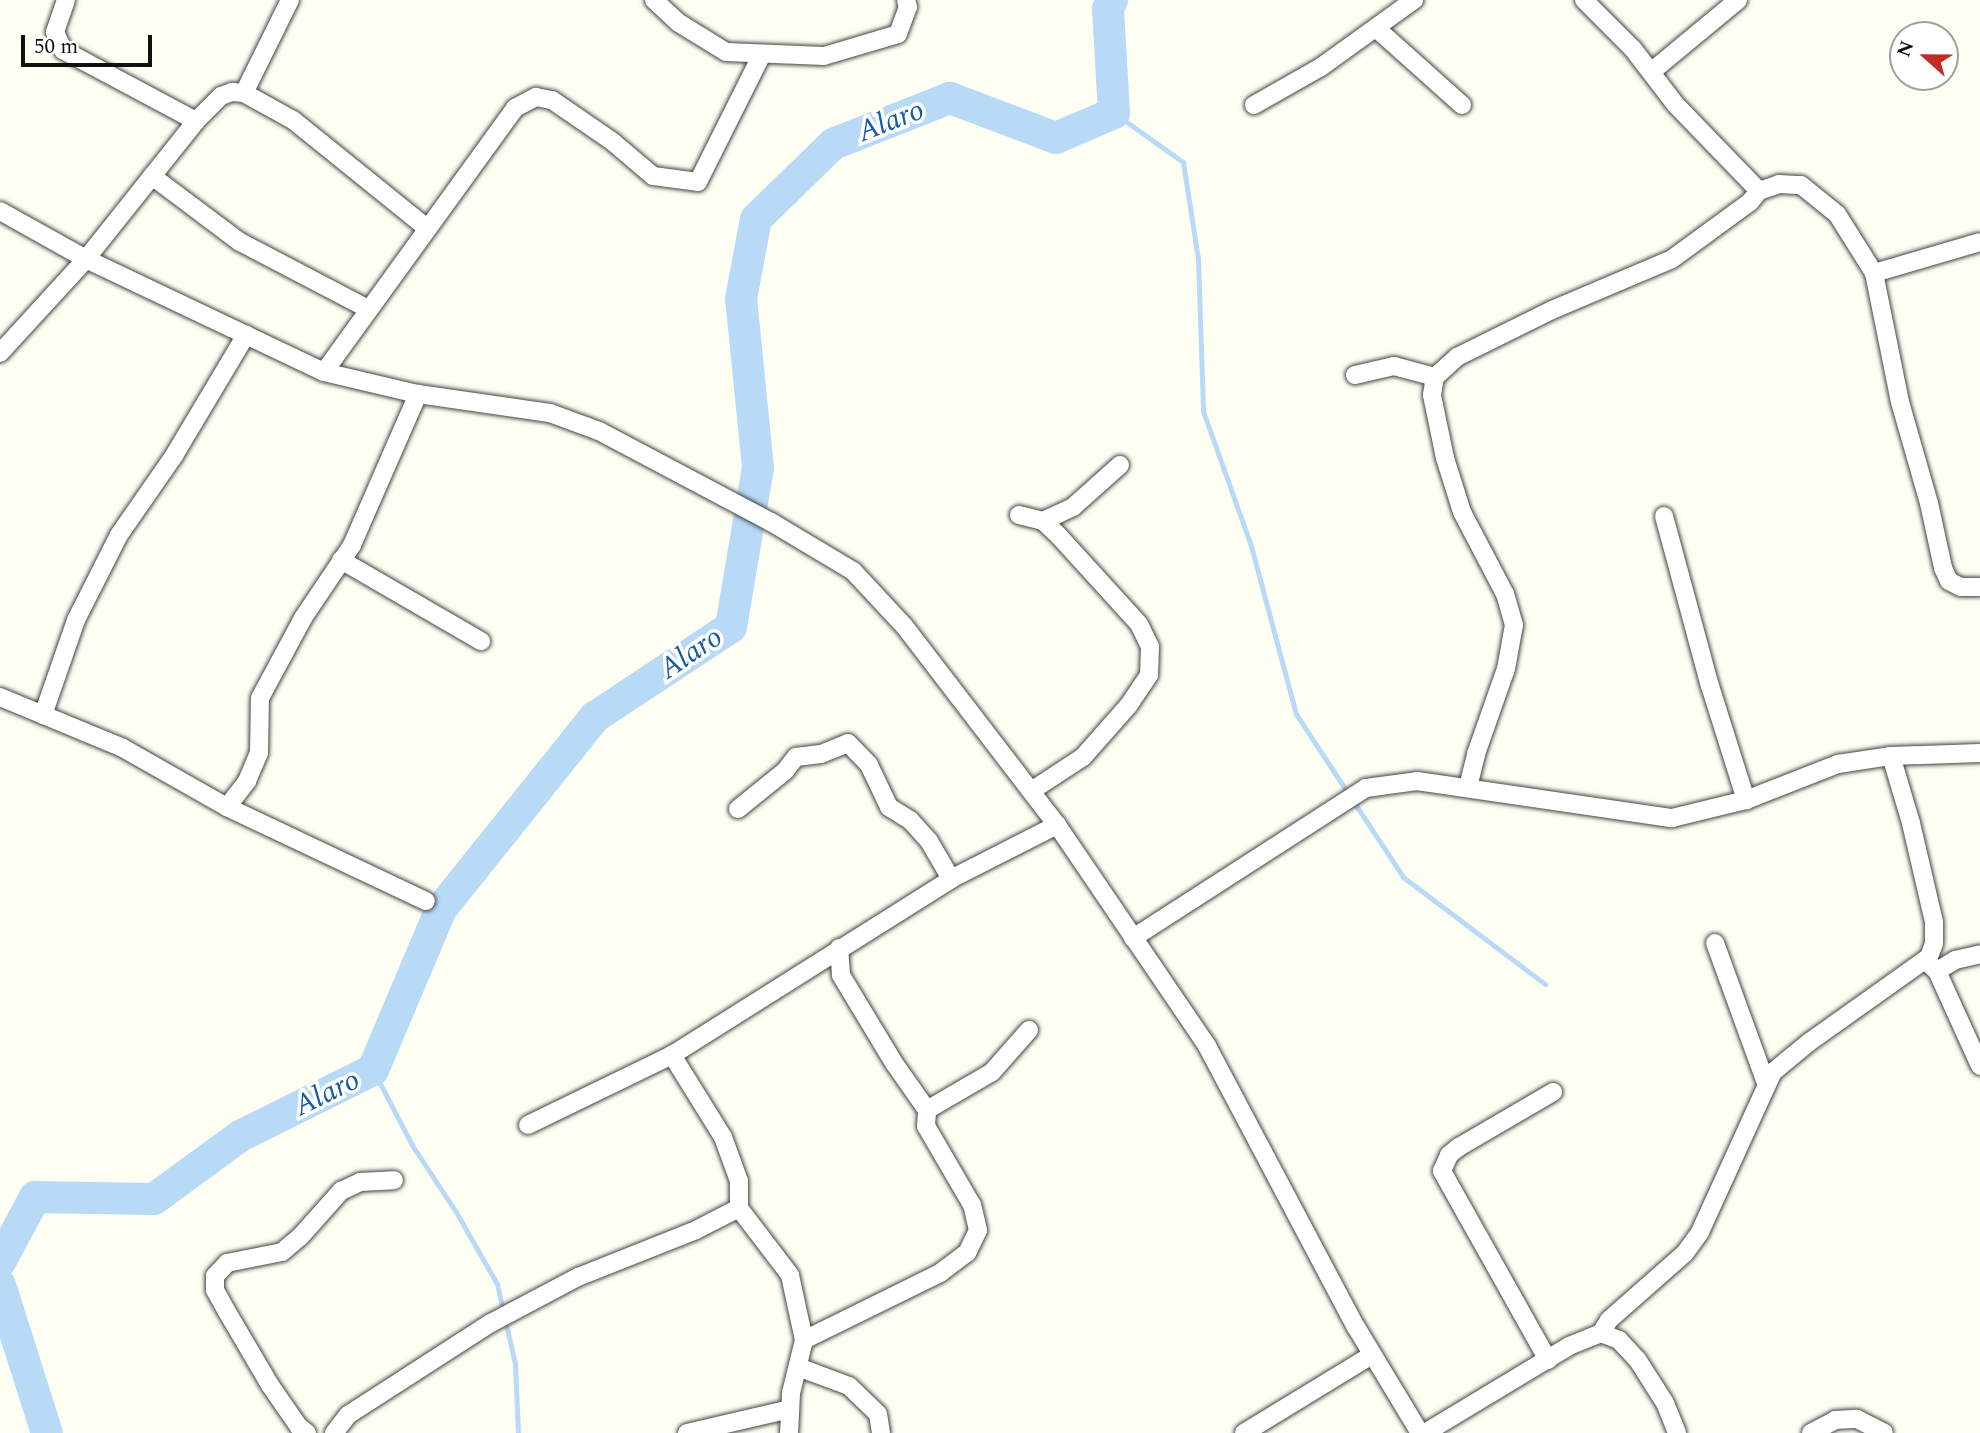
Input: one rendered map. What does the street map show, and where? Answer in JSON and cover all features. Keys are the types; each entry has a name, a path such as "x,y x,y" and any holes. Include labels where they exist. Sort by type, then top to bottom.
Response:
{"street":[{"path":"66,0 55,32 63,50 195,121"},
{"path":"244,93 290,0"},
{"path":"654,0 679,23 726,52 824,56 898,34 908,7 906,0"},
{"path":"1254,105 1321,67 1414,0"},
{"path":"1584,0 1633,49 1675,104 1759,191"},
{"path":"1651,72 1738,0"},
{"path":"1377,29 1461,105"},
{"path":"324,372 515,108 536,97 552,100 613,142 653,176 698,182 762,54"},
{"path":"0,353 86,259 195,121 221,96 232,92 244,93 293,120 427,228"},
{"path":"152,176 240,242 368,309"},
{"path":"1468,787 1476,754 1506,669 1514,625 1504,594 1462,512 1445,458 1432,395 1435,377 1469,351 1552,310 1672,259 1750,202 1759,191 1779,184 1801,186 1838,214 1874,273 1900,402 1929,503 1943,568 1950,581 1961,587 1980,587"},
{"path":"0,211 86,259 324,372 418,394 550,414 642,452 737,506 771,522 853,571 905,627 1057,825 1207,1046 1372,1356 1422,1433 1569,1346 1601,1333 1609,1320 1685,1253 1700,1232 1773,1072 1808,1043 1931,966 1980,954"},
{"path":"1874,273 1980,242"},
{"path":"43,715 76,620 119,535 175,454 246,335"},
{"path":"1355,375 1394,366 1435,377"},
{"path":"227,807 247,781 259,753 260,698 303,618 352,545 418,394"},
{"path":"1043,521 1073,508 1120,465"},
{"path":"1019,515 1043,521 1139,624 1150,647 1149,675 1128,706 1083,757 1031,791"},
{"path":"1664,516 1710,686 1746,800"},
{"path":"341,560 481,641"},
{"path":"0,697 123,748 227,807 426,901"},
{"path":"738,809 785,772 796,757 821,754 848,743 869,765 889,807 911,820 929,841 951,879"},
{"path":"1133,938 1366,788 1417,781 1672,818 1746,800 1838,764 1891,756 1980,753"},
{"path":"1891,756 1911,823 1934,922 1931,966 1980,1066"},
{"path":"528,1125 672,1055 951,879 1057,825"},
{"path":"1715,943 1766,1083"},
{"path":"804,1340 940,1273 967,1253 978,1230 972,1205 926,1126 927,1110 894,1063 841,975 839,948"},
{"path":"927,1110 992,1072 1028,1031"},
{"path":"672,1055 723,1137 739,1181 739,1208 790,1275 804,1340 790,1409 789,1433"},
{"path":"1548,1360 1442,1171 1449,1155 1459,1147 1553,1093"},
{"path":"307,1433 299,1427 270,1385 232,1321 215,1290 215,1276 227,1263 282,1252 300,1237 341,1191 360,1182 394,1180"},
{"path":"334,1433 348,1415 491,1323 578,1276 696,1230 739,1208"},
{"path":"1601,1333 1619,1340 1637,1359 1665,1403 1677,1433"},
{"path":"1244,1433 1372,1356"},
{"path":"798,1367 849,1387 878,1414 881,1433"},
{"path":"687,1433 790,1409"},
{"path":"1811,1433 1835,1420 1857,1419 1884,1433"}],"waterway":[{"name":"Alaro","path":"0,1262 35,1197 154,1199 240,1136 373,1070 441,909 595,717 731,627 758,468 741,299 756,219 833,144 950,98 1056,138 1114,113 1108,9 1112,0"},
{"path":"1114,113 1183,162 1198,259 1203,411 1251,546 1296,714 1403,877 1545,984"},
{"path":"373,1070 412,1145 456,1212 497,1284 515,1364 518,1433"},
{"name":"Alaro","path":"0,1285 47,1433"}]}
